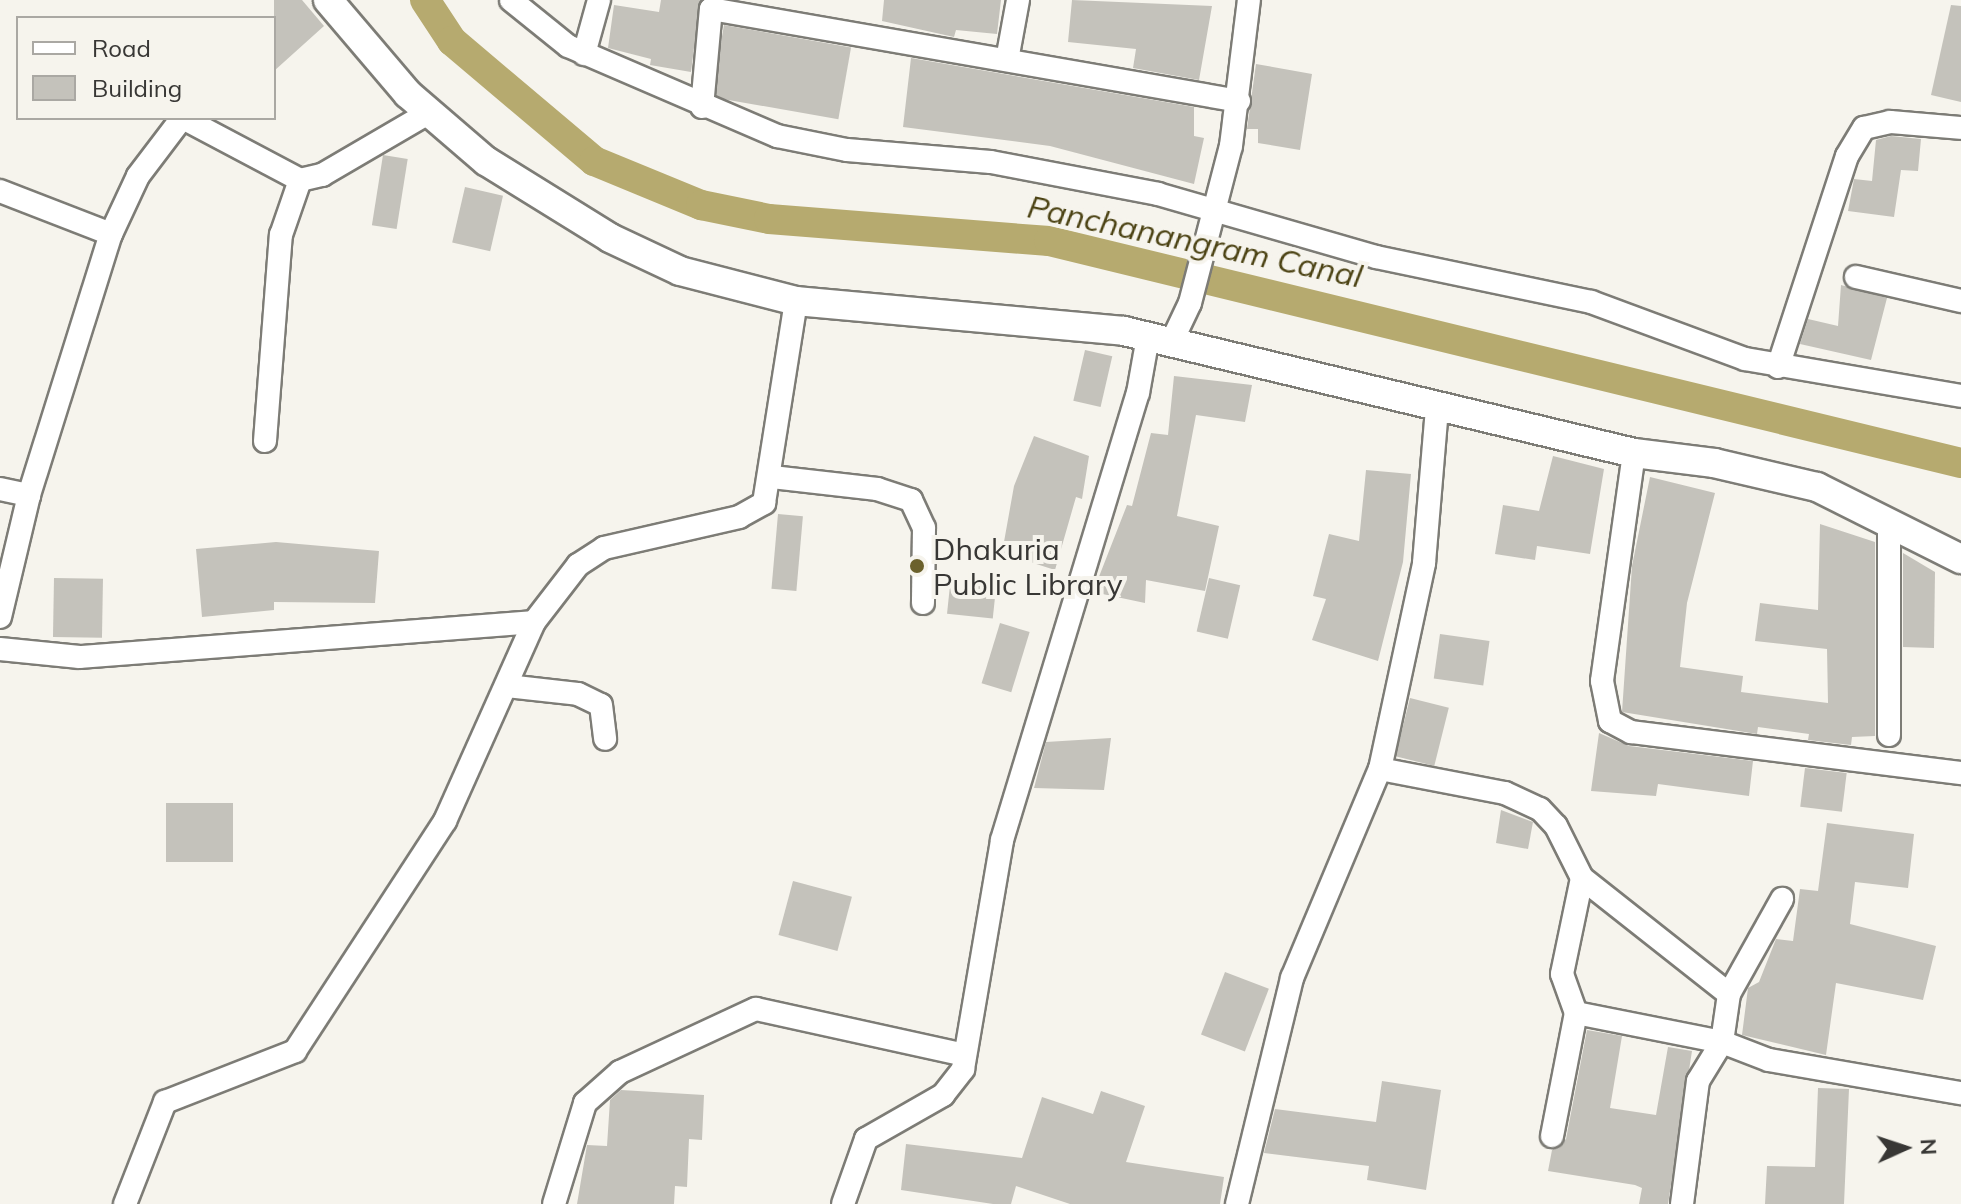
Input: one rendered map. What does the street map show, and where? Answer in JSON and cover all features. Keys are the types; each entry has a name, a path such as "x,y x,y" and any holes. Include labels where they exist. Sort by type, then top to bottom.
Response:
{"street":[{"path":"328,0 428,113 486,161 610,238 680,271 796,301 1160,340 1634,453 1817,487 1961,559"},
{"path":"511,0 584,54 702,107 809,144 991,162 1216,210 1376,257 1591,302 1778,367 1899,381 1961,396"},
{"path":"584,54 599,0"},
{"path":"1007,60 1018,0"},
{"path":"849,1203 866,1139 943,1095 963,1069 1002,840 1138,393 1160,340 1190,303 1216,210 1239,101 1249,0"},
{"path":"702,107 711,9 1239,101"},
{"path":"186,120 300,180 322,175 428,113"},
{"path":"0,617 29,495 111,234 138,176 180,120"},
{"path":"1778,367 1847,156 1864,128 1890,122 1961,128"},
{"path":"265,441 281,235 300,180"},
{"path":"0,191 111,234"},
{"path":"1856,277 1961,301"},
{"path":"125,1204 165,1102 295,1051 445,821 534,622 578,565 604,548 739,517 764,503 772,477 796,301"},
{"path":"1237,1204 1292,978 1380,769 1424,563 1437,407"},
{"path":"1634,453 1602,681 1610,721 1631,732 1961,773"},
{"path":"772,477 877,489 911,500 924,528 923,603"},
{"path":"0,489 29,495"},
{"path":"1889,521 1889,735"},
{"path":"0,649 80,657 534,622"},
{"path":"507,686 578,694 601,705 605,739"},
{"path":"1380,769 1505,793 1540,809 1556,826 1582,878 1729,994"},
{"path":"1552,1136 1576,1013 1562,974 1582,878"},
{"path":"1682,1204 1698,1081 1722,1042 1729,994 1782,899"},
{"path":"554,1204 585,1103 620,1072 756,1009 965,1055"},
{"path":"1576,1013 1722,1042 1769,1060 1961,1093"}],"building":[{"path":"274,0 302,0 324,26 276,69 276,16"},
{"path":"661,0 700,0 691,72 650,65 651,59 608,48 614,5 659,12"},
{"path":"884,0 1001,0 997,34 956,30 954,37 882,21"},
{"path":"1072,0 1212,6 1199,80 1133,68 1136,49 1068,42"},
{"path":"1951,5 1961,6 1961,102 1931,95"},
{"path":"724,25 851,47 838,119 711,97"},
{"path":"911,58 1194,107 1194,136 1204,138 1194,184 1050,146 903,127"},
{"path":"1256,64 1312,74 1300,150 1258,143 1258,129 1247,129"},
{"path":"1891,136 1921,139 1918,171 1901,170 1894,217 1848,211 1854,179 1872,181 1876,140"},
{"path":"383,155 408,159 397,229 372,225"},
{"path":"465,187 503,196 490,251 452,243"},
{"path":"1841,285 1887,298 1871,360 1800,344 1808,319 1838,326"},
{"path":"1085,350 1112,356 1101,407 1073,401"},
{"path":"1174,376 1252,385 1245,422 1196,415 1177,516 1219,526 1205,591 1146,580 1145,603 1093,592 1127,505 1132,506 1151,433 1168,435"},
{"path":"1034,436 1089,456 1082,499 1076,497 1055,570 1002,553 1014,486"},
{"path":"1553,456 1604,469 1590,554 1537,546 1535,560 1495,554 1503,505 1539,511"},
{"path":"1366,470 1411,474 1403,562 1378,661 1312,640 1326,599 1313,596 1329,534 1359,541"},
{"path":"1650,477 1715,493 1687,603 1680,667 1743,676 1741,692 1828,703 1827,649 1755,641 1760,603 1818,610 1820,524 1875,542 1875,736 1852,737 1851,745 1808,740 1809,734 1758,727 1757,734 1622,712 1632,566"},
{"path":"778,514 803,516 796,591 771,589"},
{"path":"276,542 379,551 375,603 274,602 274,610 202,617 196,549"},
{"path":"1903,553 1935,572 1934,648 1903,647"},
{"path":"951,576 997,581 993,619 947,614"},
{"path":"54,578 103,579 102,638 53,637"},
{"path":"1209,578 1240,585 1228,639 1197,632"},
{"path":"1000,623 1030,632 1011,692 982,683"},
{"path":"1440,634 1490,641 1483,686 1434,679"},
{"path":"1410,698 1449,708 1434,766 1395,756"},
{"path":"1599,733 1629,746 1753,761 1749,796 1658,784 1656,796 1591,791"},
{"path":"1111,738 1104,790 1034,788 1046,742"},
{"path":"1805,768 1847,773 1842,812 1800,807"},
{"path":"166,803 233,803 233,862 166,862"},
{"path":"1501,810 1533,822 1528,849 1496,843"},
{"path":"1827,823 1914,834 1908,888 1855,882 1850,924 1936,946 1923,1000 1836,983 1826,1055 1742,1035 1748,988 1759,982 1776,939 1793,941 1800,889 1818,891"},
{"path":"793,881 852,897 837,951 779,935"},
{"path":"1225,972 1269,989 1245,1051 1201,1035"},
{"path":"1587,1030 1622,1036 1610,1108 1656,1115 1668,1047 1692,1051 1668,1204 1639,1204 1642,1188 1635,1185 1548,1171 1552,1150 1566,1139"},
{"path":"1382,1081 1441,1090 1426,1190 1367,1180 1369,1166 1264,1153 1275,1109 1376,1122"},
{"path":"1818,1088 1849,1089 1844,1204 1765,1204 1767,1166 1815,1167"},
{"path":"621,1090 704,1095 702,1140 689,1139 687,1187 675,1186 674,1204 577,1204 587,1145 607,1146 610,1100"},
{"path":"1101,1091 1145,1106 1126,1162 1224,1177 1220,1204 1070,1204 1016,1186 1011,1204 993,1204 901,1190 906,1144 1022,1158 1042,1097 1093,1114"}],"waterway":[{"name":"Panchanangram Canal","path":"425,0 452,41 594,161 701,205 769,219 1049,241 1961,463"}],"place":[{"name":"Dhakuria Public Library","path":"917,566"}]}
